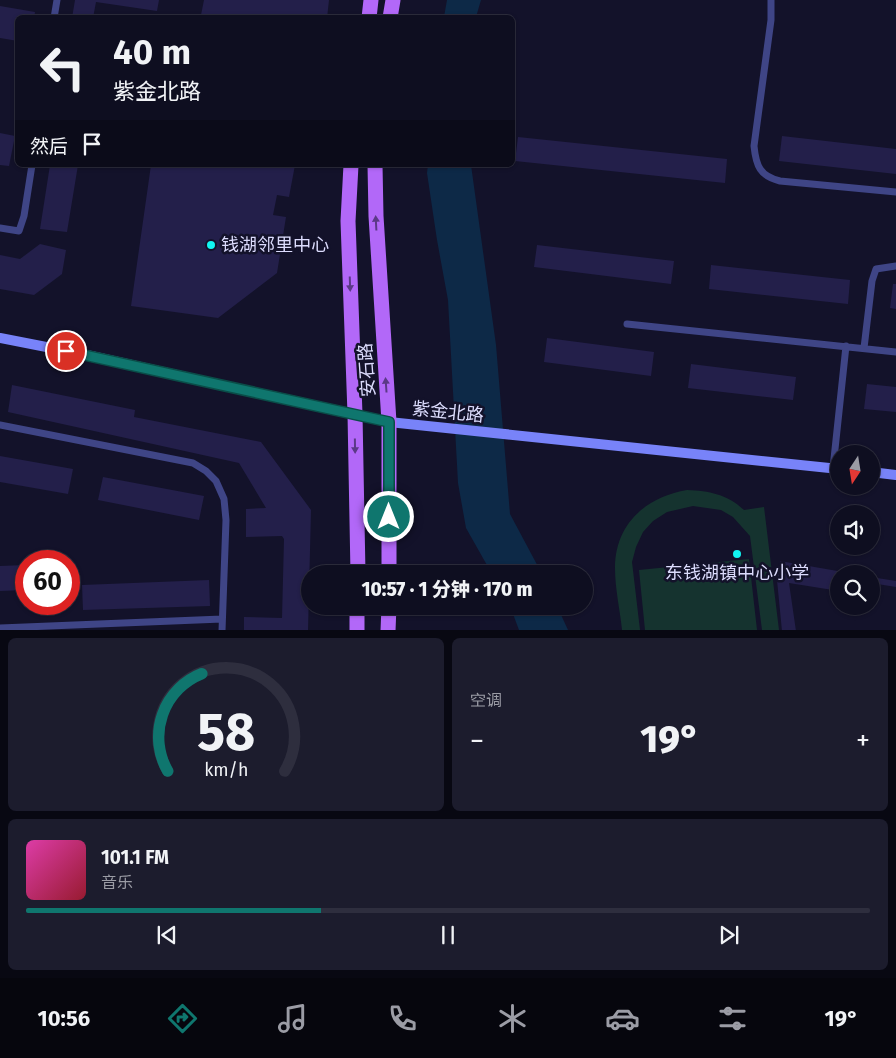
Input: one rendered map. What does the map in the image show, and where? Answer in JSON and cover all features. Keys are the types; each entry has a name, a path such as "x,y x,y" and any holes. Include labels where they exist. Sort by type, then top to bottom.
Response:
{"main road":[{"path":"369,15 371,0"},
{"path":"391,15 394,0"},
{"name":"安石路","path":"351,167 348,221 358,565"},
{"name":"安石路","path":"375,167 376,216 389,422 389,565"},
{"path":"356,630 357,615"},
{"path":"388,630 389,615"}],"street":[{"name":"紫金北路","path":"0,338 82,354 389,422 830,468"},
{"path":"880,473 896,475"}],"lane":[{"path":"54,15 56,0"},
{"path":"771,0 771,20 754,146 755,159 762,173 768,178 780,181 896,192"},
{"path":"0,228 19,231 24,216 32,167"},
{"path":"864,348 872,281 876,269 896,266"},
{"path":"627,324 896,352"},
{"path":"838,445 846,346"},
{"path":"0,424 193,463 206,471 216,481 224,499 226,520 222,630"},
{"path":"0,628 222,619"}],"green space":[{"path":"687,490 717,494 731,500 744,510 764,507 779,630 762,630 750,536 733,517 721,510 693,506 667,512 653,521 643,532 632,562 640,630 622,630 615,568 616,552 620,538 627,526 646,506 658,499"},
{"path":"749,559 757,630 645,630 639,570"}],"water":[{"path":"447,0 481,0 477,15 444,15"},
{"path":"428,167 471,167 496,345 510,514 537,565 487,565 466,528 458,483 448,300 437,240"},
{"path":"513,615 561,615 568,630 519,630"}],"building":[{"path":"75,0 159,0 157,11 96,2 94,15 72,15"},
{"path":"204,0 329,0 327,15 201,15"},
{"path":"0,6 35,12 34,15 15,15 15,40 0,38"},
{"path":"0,133 15,136 9,166 0,165"},
{"path":"782,136 896,149 896,174 779,161"},
{"path":"518,137 727,159 725,183 515,161"},
{"path":"50,167 78,167 67,232 40,229"},
{"name":"钱湖邻里中心","path":"151,167 295,167 289,197 277,195 273,215 286,217 277,273 218,318 131,306"},
{"path":"40,244 66,250 62,274 34,295 0,289 0,255 20,259"},
{"path":"537,245 674,261 671,284 534,267"},
{"path":"711,265 850,280 848,304 709,289"},
{"path":"893,284 896,284 896,309 890,308"},
{"path":"547,338 654,352 651,376 544,362"},
{"path":"691,364 796,377 793,400 688,388"},
{"path":"867,384 896,387 896,412 864,409"},
{"path":"12,385 135,410 134,417 261,442 311,510 310,565 301,565 301,615 308,615 308,630 244,630 244,617 282,618 284,539 282,536 246,537 246,509 266,508 239,463 8,412"},
{"path":"0,456 73,469 68,494 0,482"},
{"path":"103,477 204,496 199,520 98,500"},
{"path":"780,561 830,570 830,590 789,583 796,630 782,630 777,580"},
{"path":"15,565 15,590 0,591 0,566"},
{"path":"880,578 896,581 896,587 880,584"},
{"path":"209,580 210,606 83,610 82,585"}],"place":[{"name":"钱湖邻里中心","path":"211,245"},
{"name":"东钱湖镇中心小学","path":"737,554"}],"route":[{"path":"66,351 389,422 389,517"}]}
